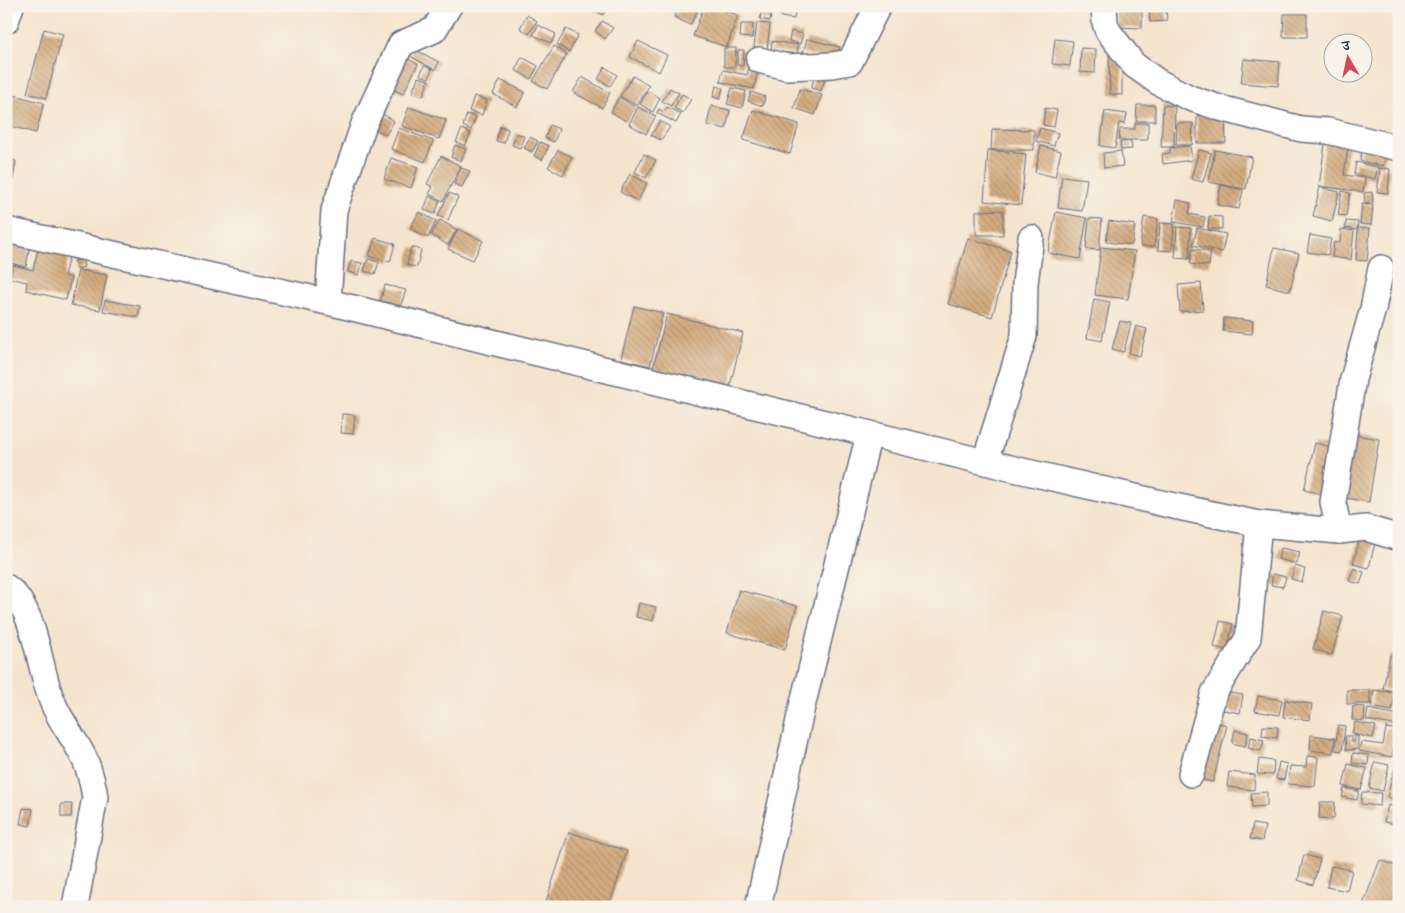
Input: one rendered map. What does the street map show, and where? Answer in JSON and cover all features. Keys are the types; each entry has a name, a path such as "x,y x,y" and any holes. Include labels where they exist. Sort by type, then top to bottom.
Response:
{"street":[{"path":"6,21 11,6"},
{"path":"328,302 334,210 364,124 401,44 434,30 449,6"},
{"path":"759,60 787,67 832,66 850,62 878,6"},
{"path":"1104,6 1108,31 1134,65 1158,82 1190,98 1220,108 1301,129 1328,131 1399,148"},
{"path":"6,230 328,302 985,462 1174,506 1259,524 1338,532 1366,528 1399,538"},
{"path":"985,462 1024,336 1025,283 1031,238"},
{"path":"1338,532 1333,502 1353,379 1373,309 1381,268"},
{"path":"758,907 801,711 869,434"},
{"path":"1191,774 1214,693 1248,638 1259,524"},
{"path":"6,587 20,602 31,624 52,702 85,759 92,781 95,797 75,907"}],"building":[{"path":"595,6 608,6 603,15 593,9"},
{"path":"680,6 685,6 697,12 690,25 674,17"},
{"path":"704,6 712,6 738,15 727,47 693,36"},
{"path":"783,6 796,6 794,19 781,17"},
{"path":"762,7 772,8 770,21 760,19"},
{"path":"1116,8 1142,8 1142,28 1116,27"},
{"path":"1166,9 1167,21 1150,22 1149,10"},
{"path":"1284,14 1307,14 1307,37 1283,37"},
{"path":"527,15 537,21 529,34 520,28"},
{"path":"602,21 613,28 605,39 595,31"},
{"path":"757,23 770,24 767,49 754,47"},
{"path":"741,24 753,24 752,38 740,37"},
{"path":"538,25 556,34 551,43 533,35"},
{"path":"44,29 63,34 46,98 27,93"},
{"path":"566,29 578,35 569,52 557,45"},
{"path":"791,31 803,34 800,44 789,41"},
{"path":"807,39 840,47 837,61 803,53"},
{"path":"1055,39 1073,41 1070,66 1052,64"},
{"path":"638,41 667,55 659,72 630,57"},
{"path":"772,41 798,45 797,54 771,51"},
{"path":"554,46 567,54 547,89 533,81"},
{"path":"724,48 736,48 735,67 724,67"},
{"path":"1081,48 1096,49 1095,73 1080,72"},
{"path":"414,49 439,62 435,70 410,56"},
{"path":"738,50 744,50 743,66 737,65"},
{"path":"1109,52 1122,52 1122,95 1110,94"},
{"path":"522,57 538,66 531,79 515,70"},
{"path":"406,58 418,64 403,94 391,88"},
{"path":"1244,59 1280,62 1278,86 1241,83"},
{"path":"750,63 759,65 754,89 720,82 723,70 747,75"},
{"path":"424,66 432,69 429,78 420,75"},
{"path":"605,67 617,75 610,86 598,79"},
{"path":"633,76 649,86 637,106 620,96"},
{"path":"815,76 825,79 821,91 811,88"},
{"path":"418,77 429,80 423,96 412,93"},
{"path":"582,77 610,93 602,108 573,92"},
{"path":"500,80 525,92 517,107 493,94"},
{"path":"716,86 723,88 720,99 713,97"},
{"path":"670,88 679,93 671,106 662,101"},
{"path":"732,88 746,91 742,108 727,104"},
{"path":"800,89 822,95 815,115 794,108"},
{"path":"648,91 660,98 653,112 640,104"},
{"path":"751,92 765,97 763,106 748,101"},
{"path":"682,94 691,99 683,113 674,108"},
{"path":"14,95 44,103 36,133 6,125"},
{"path":"474,96 487,100 482,115 469,111"},
{"path":"619,97 635,107 626,121 611,112"},
{"path":"1137,105 1155,105 1155,121 1136,121"},
{"path":"1163,105 1175,106 1174,147 1161,147"},
{"path":"711,106 730,110 726,129 707,125"},
{"path":"409,107 446,120 439,139 402,126"},
{"path":"638,107 656,116 646,134 629,124"},
{"path":"667,107 681,114 676,123 657,113 659,109 664,112"},
{"path":"1045,108 1057,110 1054,127 1043,125"},
{"path":"753,110 799,124 790,154 743,140"},
{"path":"378,111 394,121 386,135 370,126"},
{"path":"1105,111 1127,114 1125,124 1119,123 1115,148 1100,146"},
{"path":"467,114 476,117 471,130 463,126"},
{"path":"1225,115 1226,143 1197,143 1197,116"},
{"path":"660,121 670,127 661,140 651,135"},
{"path":"1135,123 1148,123 1148,140 1119,140 1120,129 1135,129"},
{"path":"1177,123 1193,123 1192,145 1176,145"},
{"path":"550,125 559,129 554,142 545,138"},
{"path":"500,126 508,129 504,143 496,141"},
{"path":"399,128 433,141 425,162 391,149"},
{"path":"1040,128 1058,133 1054,146 1036,141"},
{"path":"462,129 471,133 465,146 456,142"},
{"path":"992,129 1034,130 1034,150 991,150"},
{"path":"517,133 524,136 520,148 512,145"},
{"path":"530,137 538,141 532,152 524,148"},
{"path":"1326,137 1349,141 1344,175 1365,178 1363,192 1319,186"},
{"path":"1131,141 1132,149 1121,150 1120,142"},
{"path":"540,142 549,146 542,160 534,156"},
{"path":"455,145 466,149 461,161 451,157"},
{"path":"1041,146 1061,151 1055,177 1035,172"},
{"path":"1190,146 1192,160 1163,164 1162,154 1170,153 1170,148"},
{"path":"1362,149 1387,151 1383,166 1360,161"},
{"path":"558,150 572,157 563,175 548,167"},
{"path":"988,150 1026,154 1021,205 984,201"},
{"path":"1199,150 1211,153 1203,182 1191,179"},
{"path":"1215,150 1252,157 1246,189 1209,182"},
{"path":"1121,151 1123,166 1104,168 1103,153"},
{"path":"644,154 656,160 646,178 635,172"},
{"path":"441,156 461,166 443,201 429,194 433,187 427,184"},
{"path":"391,158 418,167 411,188 384,179"},
{"path":"6,160 16,161 13,179 6,178"},
{"path":"1356,162 1378,167 1375,179 1354,174"},
{"path":"461,168 470,171 462,187 454,184"},
{"path":"1380,168 1390,169 1388,193 1377,192"},
{"path":"630,174 647,183 638,201 620,192"},
{"path":"1062,176 1087,179 1082,211 1058,208"},
{"path":"1221,185 1243,190 1239,209 1217,205"},
{"path":"1320,187 1339,192 1332,221 1313,216"},
{"path":"1342,191 1350,193 1346,216 1338,215"},
{"path":"1372,192 1373,202 1365,204 1364,193"},
{"path":"449,193 458,197 448,220 438,216"},
{"path":"429,196 440,201 435,214 424,210"},
{"path":"1177,200 1191,203 1189,214 1205,217 1203,227 1173,222"},
{"path":"1362,204 1373,205 1371,225 1360,224"},
{"path":"1003,210 1003,235 976,235 976,211"},
{"path":"419,212 436,221 428,238 410,229"},
{"path":"1056,212 1087,218 1080,259 1048,253"},
{"path":"1209,216 1222,217 1222,229 1208,229"},
{"path":"1144,217 1158,219 1154,247 1140,246"},
{"path":"1089,218 1102,219 1099,250 1086,249"},
{"path":"440,220 457,230 448,245 431,235"},
{"path":"1109,221 1135,225 1132,245 1106,242"},
{"path":"1346,221 1358,222 1357,230 1345,228"},
{"path":"1160,223 1174,224 1172,251 1158,250"},
{"path":"1177,227 1191,228 1189,259 1175,258"},
{"path":"1197,228 1226,234 1222,252 1193,245"},
{"path":"1358,228 1370,228 1367,261 1356,260"},
{"path":"458,229 483,241 473,260 448,249"},
{"path":"1341,229 1354,231 1351,260 1332,257 1334,242 1340,243"},
{"path":"1310,235 1331,239 1328,255 1307,252"},
{"path":"375,238 395,244 390,262 369,256"},
{"path":"968,238 1011,251 992,317 948,304"},
{"path":"12,240 30,244 26,267 7,262"},
{"path":"411,247 421,250 417,267 407,265"},
{"path":"1101,247 1135,251 1128,299 1095,295"},
{"path":"1274,248 1299,253 1290,291 1266,285"},
{"path":"38,249 69,256 64,276 71,278 66,300 26,290 27,282 10,278 13,265 33,270"},
{"path":"1192,249 1211,251 1209,266 1190,264"},
{"path":"82,259 84,267 76,269 75,261"},
{"path":"368,259 379,262 375,274 364,271"},
{"path":"351,261 362,263 359,275 348,272"},
{"path":"78,270 107,275 100,310 71,305"},
{"path":"1201,283 1203,310 1180,312 1178,285"},
{"path":"385,285 406,290 400,308 380,302"},
{"path":"1094,299 1110,302 1102,341 1087,338"},
{"path":"105,300 140,306 138,317 103,311"},
{"path":"634,306 663,313 650,366 621,359"},
{"path":"667,314 743,333 730,386 653,368"},
{"path":"1224,318 1253,321 1252,334 1223,331"},
{"path":"1120,321 1131,323 1124,352 1112,349"},
{"path":"1136,326 1147,329 1140,356 1129,353"},
{"path":"342,414 355,415 353,434 341,433"},
{"path":"1350,434 1379,439 1369,502 1340,497"},
{"path":"1315,443 1336,448 1326,495 1304,490"},
{"path":"1361,533 1376,538 1369,568 1353,564"},
{"path":"1281,548 1300,552 1297,564 1278,559"},
{"path":"1295,566 1305,569 1302,582 1291,579"},
{"path":"1354,568 1364,572 1360,584 1349,581"},
{"path":"1273,574 1286,577 1283,587 1271,585"},
{"path":"739,590 797,606 785,650 727,633"},
{"path":"639,603 656,607 653,621 636,617"},
{"path":"1324,611 1343,616 1332,655 1313,649"},
{"path":"1220,621 1233,624 1227,650 1214,647"},
{"path":"1390,655 1399,657 1397,692 1383,689"},
{"path":"1347,690 1370,690 1370,704 1347,704"},
{"path":"1374,690 1395,693 1392,711 1371,707"},
{"path":"1221,692 1243,695 1240,713 1218,709"},
{"path":"1258,696 1282,700 1279,715 1255,711"},
{"path":"1285,700 1312,704 1310,720 1283,717"},
{"path":"1353,706 1365,707 1364,721 1352,720"},
{"path":"1368,709 1399,715 1399,726 1366,720"},
{"path":"1209,721 1227,725 1213,782 1195,779"},
{"path":"1355,722 1376,726 1373,738 1352,734"},
{"path":"1338,725 1345,726 1342,751 1335,750"},
{"path":"1263,726 1278,727 1277,738 1262,736"},
{"path":"1386,728 1397,730 1392,757 1359,751 1361,742 1383,745"},
{"path":"1235,730 1248,733 1245,746 1232,743"},
{"path":"1311,735 1335,738 1333,753 1310,750"},
{"path":"1345,736 1351,736 1351,742 1354,742 1354,736 1358,736 1358,749 1346,750"},
{"path":"1251,737 1264,740 1261,751 1248,748"},
{"path":"1353,753 1369,755 1368,765 1352,763"},
{"path":"1307,756 1318,757 1315,786 1288,784 1290,766 1306,767"},
{"path":"1259,759 1274,761 1273,775 1257,774"},
{"path":"1279,762 1287,764 1284,780 1276,779"},
{"path":"1375,762 1389,765 1383,791 1369,788"},
{"path":"1396,763 1399,763 1399,800 1387,797"},
{"path":"1348,764 1367,768 1361,790 1343,786"},
{"path":"1229,772 1255,775 1254,790 1227,787"},
{"path":"1344,788 1359,791 1357,800 1342,797"},
{"path":"1267,792 1267,806 1252,807 1251,793"},
{"path":"1362,792 1381,793 1380,806 1361,804"},
{"path":"1320,802 1335,802 1334,819 1319,818"},
{"path":"61,804 72,804 71,817 61,817"},
{"path":"1388,805 1399,808 1399,825 1384,822"},
{"path":"23,808 33,809 30,826 20,824"},
{"path":"1253,824 1265,826 1262,841 1250,839"},
{"path":"569,832 627,851 609,907 544,907"},
{"path":"1304,855 1320,859 1313,885 1298,880"},
{"path":"1380,860 1399,867 1399,907 1362,907"},
{"path":"1331,866 1352,870 1347,891 1327,887"}]}
